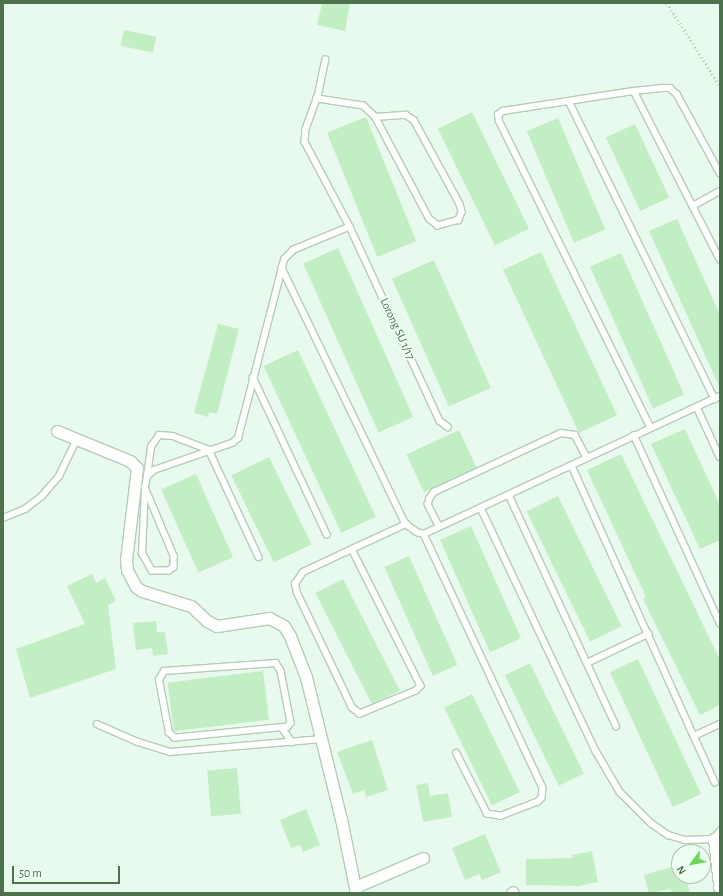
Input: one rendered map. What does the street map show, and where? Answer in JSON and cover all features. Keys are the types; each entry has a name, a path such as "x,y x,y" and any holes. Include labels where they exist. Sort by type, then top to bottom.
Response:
{"street":[{"path":"57,431 130,462 137,468 126,560 127,570 136,586 142,591 192,606 207,621 217,626 268,618 284,626 297,650 306,677 356,890 423,858"},
{"path":"717,835 720,893"}],"lane":[{"name":"Lorong SU 1/17","path":"325,60 316,99 306,130 305,142 350,227 440,421 448,427"},
{"path":"650,427 499,121 498,115 503,111 634,91 670,88 677,94 720,173"},
{"path":"634,91 720,259"},
{"path":"316,99 357,104 375,116 429,219 438,226 459,220 462,212 460,204 414,120 406,115 375,116"},
{"path":"424,534 572,466 650,427 718,398 569,101"},
{"path":"693,206 720,191"},
{"path":"147,477 154,470 232,443 238,438 285,259 294,250 350,227"},
{"path":"282,268 406,524 424,534 543,788 542,798 538,802 501,816 487,814 456,753"},
{"path":"253,377 327,534"},
{"path":"697,407 720,457"},
{"path":"439,527 428,505 430,496 434,492 561,433 575,435 587,458"},
{"path":"145,487 174,556 174,568 169,571 152,571 142,554 145,487 151,447 153,440 159,435 173,436 210,450 259,557"},
{"path":"634,436 720,624"},
{"path":"3,518 24,509 41,497 59,476 77,439"},
{"path":"572,466 715,782"},
{"path":"510,495 616,726"},
{"path":"481,508 596,751 615,786 651,823 668,835 684,840 717,835"},
{"path":"352,549 421,686 416,691 360,714 352,708 296,593 295,584 302,572 406,524"},
{"path":"587,663 648,634"},
{"path":"276,663 281,668 291,723 283,729 172,736 159,677 168,670 276,663"},
{"path":"97,724 138,742 170,752 292,742 321,738"},
{"path":"694,736 720,724"},
{"path":"283,729 292,742"}],"path":[{"path":"667,3 720,86"}],"building":[{"path":"322,3 350,3 345,31 317,25"},
{"path":"124,30 156,37 153,53 121,46"},
{"path":"472,112 529,229 495,246 438,129"},
{"path":"366,117 416,241 377,257 327,133"},
{"path":"558,118 605,229 574,243 527,131"},
{"path":"635,124 669,197 640,211 606,138"},
{"path":"677,219 720,315 720,388 649,231"},
{"path":"338,248 413,417 379,432 303,263"},
{"path":"541,252 617,415 579,433 503,270"},
{"path":"621,253 684,395 653,408 590,267"},
{"path":"434,260 491,388 449,407 392,279"},
{"path":"218,324 239,329 217,414 209,412 208,417 194,413"},
{"path":"298,350 376,517 341,533 264,366"},
{"path":"685,429 720,505 720,540 700,549 651,444"},
{"path":"459,430 477,468 424,493 406,455"},
{"path":"621,454 720,660 720,705 700,715 643,599 646,597 587,470"},
{"path":"269,457 312,544 274,563 231,475"},
{"path":"196,474 233,557 198,573 161,489"},
{"path":"558,496 622,626 590,642 527,511"},
{"path":"471,526 521,638 490,652 440,540"},
{"path":"409,556 457,665 433,676 384,567"},
{"path":"92,574 96,583 105,578 116,601 108,605 116,669 30,698 16,649 85,624 67,586"},
{"path":"343,579 400,690 372,704 315,593"},
{"path":"156,621 157,632 165,632 168,654 153,656 152,648 136,650 133,623"},
{"path":"638,659 701,794 673,807 610,672"},
{"path":"530,663 584,774 559,786 505,675"},
{"path":"263,671 269,720 174,731 168,683"},
{"path":"472,694 520,792 492,806 444,708"},
{"path":"372,740 388,790 366,797 364,790 353,794 337,752"},
{"path":"237,768 241,814 211,816 207,771"},
{"path":"428,783 430,796 448,793 452,817 423,822 416,785"},
{"path":"306,809 320,845 303,852 300,845 291,848 280,820"},
{"path":"485,834 501,872 482,880 479,874 465,880 452,848"},
{"path":"592,851 598,882 579,886 526,885 526,859 573,858 572,855"},
{"path":"671,867 671,884 687,884 690,893 672,893 670,889 649,893 644,875"}]}
